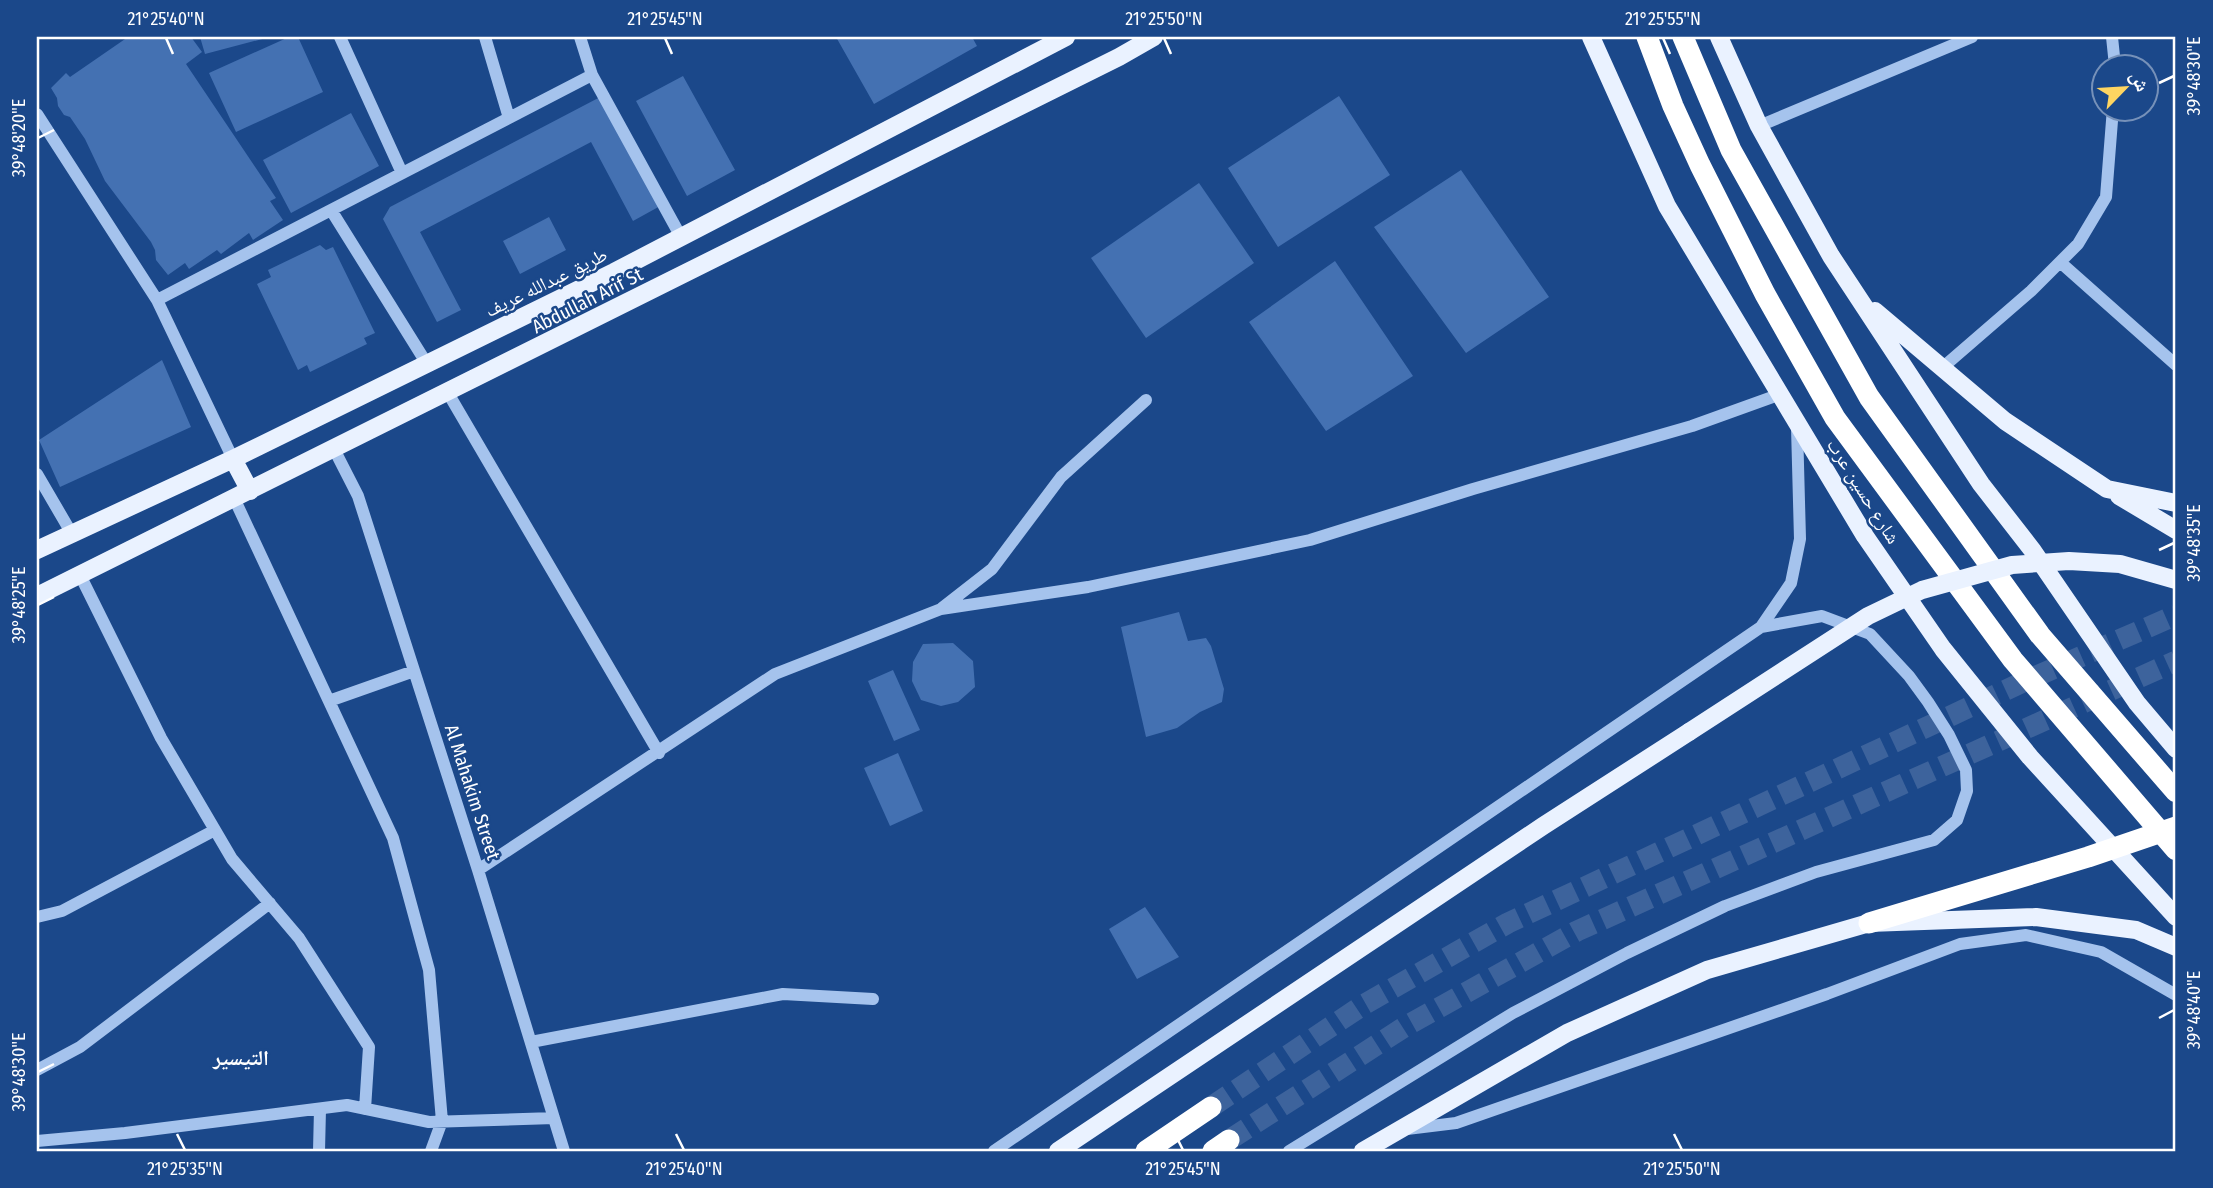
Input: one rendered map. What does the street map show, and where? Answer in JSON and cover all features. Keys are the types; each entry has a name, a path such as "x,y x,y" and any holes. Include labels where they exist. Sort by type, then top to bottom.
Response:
{"highway":[{"path":"1647,37 1673,106 1765,294 1835,418 2013,660 2176,849"},
{"path":"1683,37 1731,150 1869,397 2040,635 2176,792"},
{"path":"1869,923 2088,857 2176,827"},
{"path":"1146,1151 1211,1107"}],"main road":[{"name":"طريق عبدالله عريف","path":"37,550 233,459 427,364 681,237 1066,37"},
{"name":"Abdullah Arif St","path":"37,596 448,393 1154,37"},
{"name":"شارع حسين عرب","path":"1591,37 1667,206 1866,536 1943,649 2030,757 2176,917"},
{"path":"1719,37 1759,126 1831,256 1982,484 2033,551 2137,703 2176,749"},
{"path":"1859,298 2005,421 2107,489 2176,530"},
{"path":"233,459 242,495"},
{"path":"2107,489 2176,503"},
{"path":"1058,1151 1531,834 1868,616 1922,590 2012,565 2069,561 2120,564 2176,580"},
{"path":"1363,1151 1567,1033 1707,970 1869,923 2036,917 2136,930 2176,947"}],"street":[{"path":"340,37 402,173"},
{"path":"485,37 509,118"},
{"path":"580,37 592,75 681,237"},
{"path":"1759,126 1972,37"},
{"path":"157,300 592,75"},
{"path":"37,114 157,300 233,459"},
{"path":"1942,368 2031,291 2078,244 2106,197 2112,122"},
{"path":"331,210 427,364"},
{"path":"2060,262 2176,365"},
{"path":"448,393 659,753"},
{"path":"478,870 775,674 941,609 1088,587 1310,540 1473,489 1692,426 1781,394"},
{"path":"941,609 992,569 1061,477 1146,400"},
{"path":"994,1151 1761,627 1791,583 1800,539 1797,420"},
{"name":"Al Mahakim Street","path":"334,449 358,496 478,870 564,1151"},
{"path":"37,474 72,534"},
{"path":"242,495 329,701 393,838 429,970 442,1121 431,1151"},
{"path":"80,575 161,738 232,859 299,939 369,1047 365,1109"},
{"path":"1289,1151 1513,1013 1627,953 1725,906 1816,872 1934,841 1957,820 1967,790 1966,770 1949,735 1928,702 1909,676 1870,634 1822,616 1761,627"},
{"path":"329,701 414,671"},
{"path":"37,917 62,911 215,830"},
{"path":"37,1070 80,1047 270,904"},
{"path":"1400,1130 1456,1123 1960,944 2026,935 2039,937 2101,952 2176,995"},
{"path":"531,1042 782,994 873,999"},
{"path":"37,1141 125,1133 347,1105 429,1122 554,1118"},
{"path":"319,1151 320,1109"}],"building":[{"path":"128,37 191,37 202,52 186,64 276,198 270,201 283,220 253,240 249,233 221,254 217,250 189,269 185,263 168,275 156,260 151,242 105,181 85,139 70,117 64,115 58,106 51,88 66,73 70,77"},
{"path":"200,37 266,37 266,38 205,54"},
{"path":"289,37 298,37 323,92 236,132 209,73"},
{"path":"836,37 972,37 977,46 874,104"},
{"path":"683,76 735,170 687,196 636,101"},
{"path":"604,95 662,205 633,221 591,142 420,232 461,310 437,322 383,219 390,207"},
{"path":"1339,96 1390,175 1278,247 1228,168"},
{"path":"351,113 379,166 291,213 263,160"},
{"path":"1461,170 1549,297 1466,353 1374,227"},
{"path":"1199,183 1254,263 1146,338 1091,258"},
{"path":"549,217 566,250 520,274 503,241"},
{"path":"320,245 326,250 333,247 375,333 364,338 367,344 310,372 307,365 298,370 257,284 271,277 268,270"},
{"path":"1335,261 1413,376 1326,431 1249,322"},
{"path":"162,360 191,427 60,487 39,440"},
{"path":"1179,612 1188,641 1206,638 1211,646 1224,689 1222,702 1200,712 1177,728 1146,737 1121,627"},
{"path":"953,643 973,661 975,687 958,702 941,706 921,700 912,681 913,662 923,644"},
{"path":"893,670 920,730 894,741 868,681"},
{"path":"898,753 923,811 890,826 864,768"},
{"path":"1145,907 1179,957 1137,979 1109,929"}],"tunnel":[{"path":"1211,1107 1363,1005 1508,923 2023,682 2176,615"},
{"path":"1229,1140 1406,1026 1577,931 2176,661"}],"district":[{"name":"التيسير","path":"241,1058"}]}
